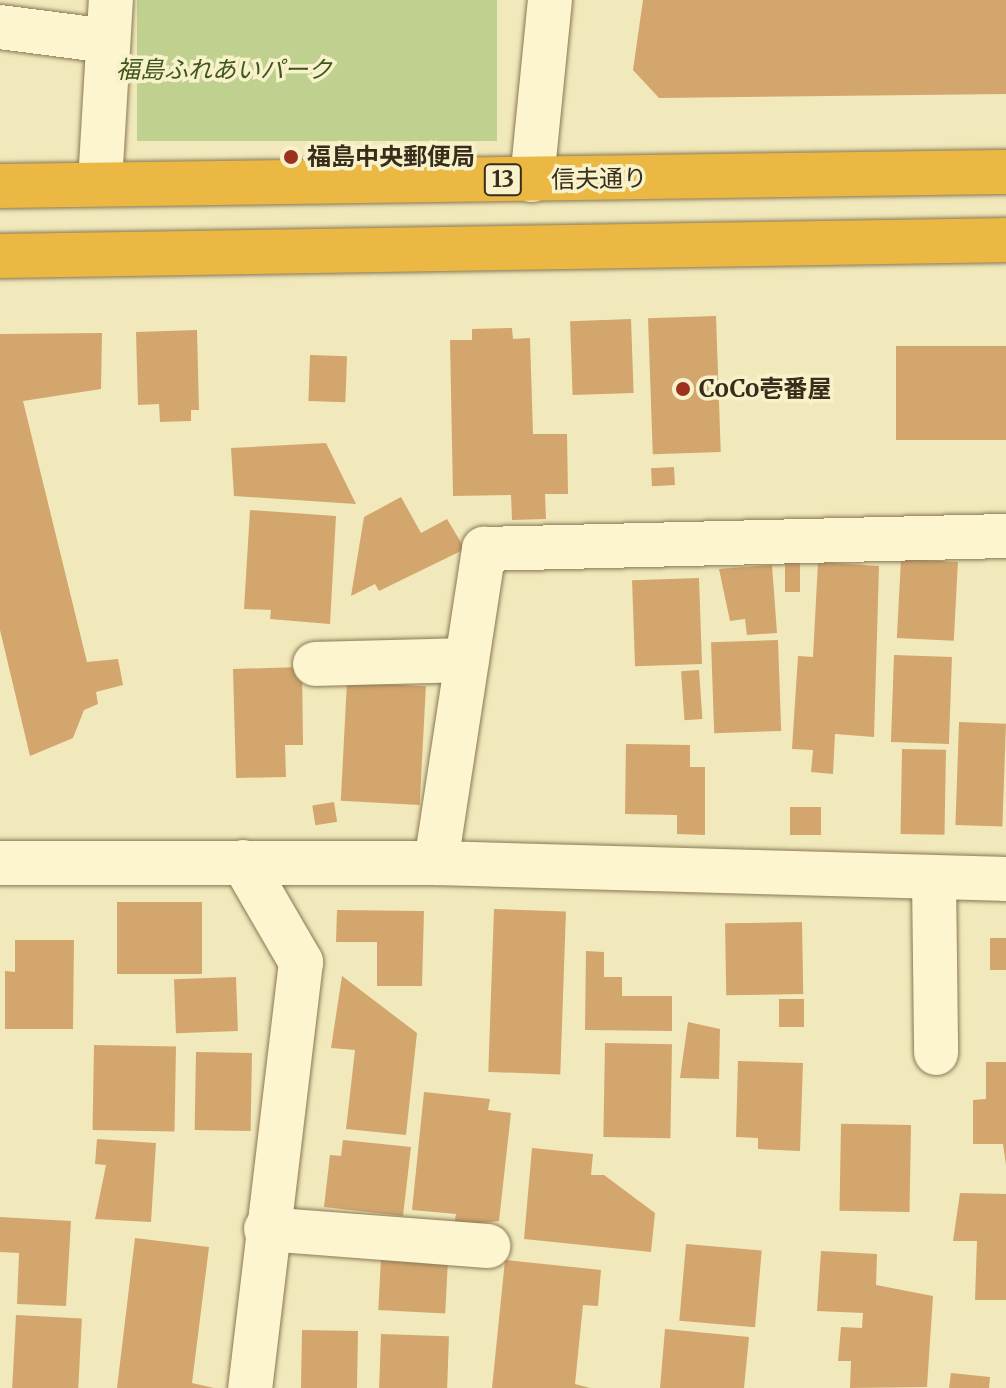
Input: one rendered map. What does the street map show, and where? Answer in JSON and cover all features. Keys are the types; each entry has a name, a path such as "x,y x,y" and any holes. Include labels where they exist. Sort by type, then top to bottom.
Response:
{"highway":[{"name":"信夫通り","path":"0,186 1006,172"},
{"path":"0,256 1006,240"}],"street":[{"path":"532,180 550,0"},
{"path":"0,27 110,20 100,183"},
{"path":"436,863 484,549 1006,536"},
{"path":"315,664 467,660"},
{"path":"243,862 301,962 266,1229 250,1388"},
{"path":"0,863 436,863 1006,879"},
{"path":"934,878 936,1053"},
{"path":"266,1229 488,1246"}],"green space":[{"name":"福島ふれあいパーク","path":"137,0 497,0 497,141 137,141"}],"building":[{"path":"643,0 1006,0 1006,94 659,98 633,70"},
{"path":"716,316 721,452 653,454 648,318"},
{"path":"631,319 634,393 573,395 570,321"},
{"path":"512,328 513,339 530,338 533,434 567,434 568,494 545,494 546,519 512,520 511,495 453,496 450,340 472,340 472,329"},
{"path":"197,330 199,410 191,410 191,421 160,422 159,404 138,405 136,332"},
{"path":"102,333 101,389 23,401 87,662 118,659 123,685 96,692 98,704 84,710 73,738 30,756 0,630 0,334"},
{"path":"896,346 1006,346 1006,440 896,440"},
{"path":"310,355 347,356 345,402 308,401"},
{"path":"326,443 356,504 234,496 231,448"},
{"path":"674,467 675,485 652,486 651,468"},
{"path":"401,497 421,533 447,519 465,549 379,591 375,584 351,596 364,517"},
{"path":"250,510 336,516 330,624 270,619 271,610 244,609"},
{"path":"901,559 958,562 954,641 897,638"},
{"path":"818,562 879,566 874,737 835,734 833,774 811,772 813,750 792,749 798,656 813,657"},
{"path":"785,563 800,563 800,592 785,592"},
{"path":"772,565 777,633 747,635 745,619 730,621 719,569"},
{"path":"699,578 702,664 635,666 632,580"},
{"path":"778,640 781,731 714,733 711,642"},
{"path":"894,655 952,657 949,744 891,742"},
{"path":"302,667 303,745 285,745 286,777 236,778 233,669"},
{"path":"699,670 702,719 684,720 681,671"},
{"path":"347,682 426,686 420,805 341,801"},
{"path":"959,722 1006,724 1002,827 955,825"},
{"path":"626,744 690,745 690,767 705,767 705,835 677,834 677,815 625,814"},
{"path":"902,749 946,750 945,835 901,834"},
{"path":"334,802 337,822 315,825 312,805"},
{"path":"790,807 821,807 821,835 790,835"},
{"path":"117,902 202,902 202,974 117,974"},
{"path":"494,909 566,912 560,1074 488,1072"},
{"path":"337,910 424,911 422,986 377,986 377,942 336,942"},
{"path":"802,922 803,994 726,995 725,923"},
{"path":"990,938 1006,938 1006,970 990,970"},
{"path":"15,940 74,940 73,1029 5,1029 5,971 15,972"},
{"path":"586,951 604,952 604,977 622,977 622,996 672,996 672,1031 585,1030"},
{"path":"342,976 417,1033 406,1135 346,1129 355,1050 331,1048"},
{"path":"236,977 238,1031 176,1033 174,979"},
{"path":"779,999 804,999 804,1027 779,1027"},
{"path":"688,1022 720,1029 719,1079 680,1078"},
{"path":"605,1043 672,1044 670,1138 603,1137"},
{"path":"94,1045 176,1046 175,1131 93,1130"},
{"path":"196,1052 252,1053 251,1131 195,1130"},
{"path":"738,1061 803,1063 800,1151 758,1149 758,1138 736,1137"},
{"path":"986,1062 1006,1062 1006,1165 1003,1144 973,1144 973,1100 986,1099"},
{"path":"424,1092 490,1099 488,1110 511,1113 499,1221 454,1226 456,1214 412,1210"},
{"path":"841,1124 911,1125 909,1212 839,1211"},
{"path":"97,1139 156,1143 151,1222 95,1219 106,1165 95,1164"},
{"path":"343,1140 411,1147 403,1216 324,1207 330,1155 341,1156"},
{"path":"532,1148 593,1154 591,1175 604,1175 655,1213 651,1252 524,1239"},
{"path":"960,1193 1006,1194 1006,1300 975,1300 977,1241 953,1241"},
{"path":"0,1217 71,1221 66,1306 17,1304 19,1253 0,1252"},
{"path":"135,1238 209,1247 192,1383 214,1388 117,1388"},
{"path":"686,1244 762,1251 755,1327 679,1321"},
{"path":"821,1251 877,1254 876,1285 933,1296 927,1387 850,1388 851,1361 838,1361 841,1327 862,1328 863,1313 817,1311"},
{"path":"381,1258 448,1262 445,1313 378,1310"},
{"path":"505,1260 601,1270 598,1306 583,1305 575,1384 590,1388 492,1388"},
{"path":"16,1315 82,1318 78,1388 12,1388"},
{"path":"665,1329 749,1337 744,1388 660,1388"},
{"path":"302,1330 358,1331 357,1388 301,1388"},
{"path":"381,1334 449,1336 447,1388 379,1388"},
{"path":"951,1373 990,1377 989,1388 949,1388"}],"place":[{"name":"福島中央郵便局","path":"291,157"},
{"name":"CoCo壱番屋","path":"683,389"}]}
